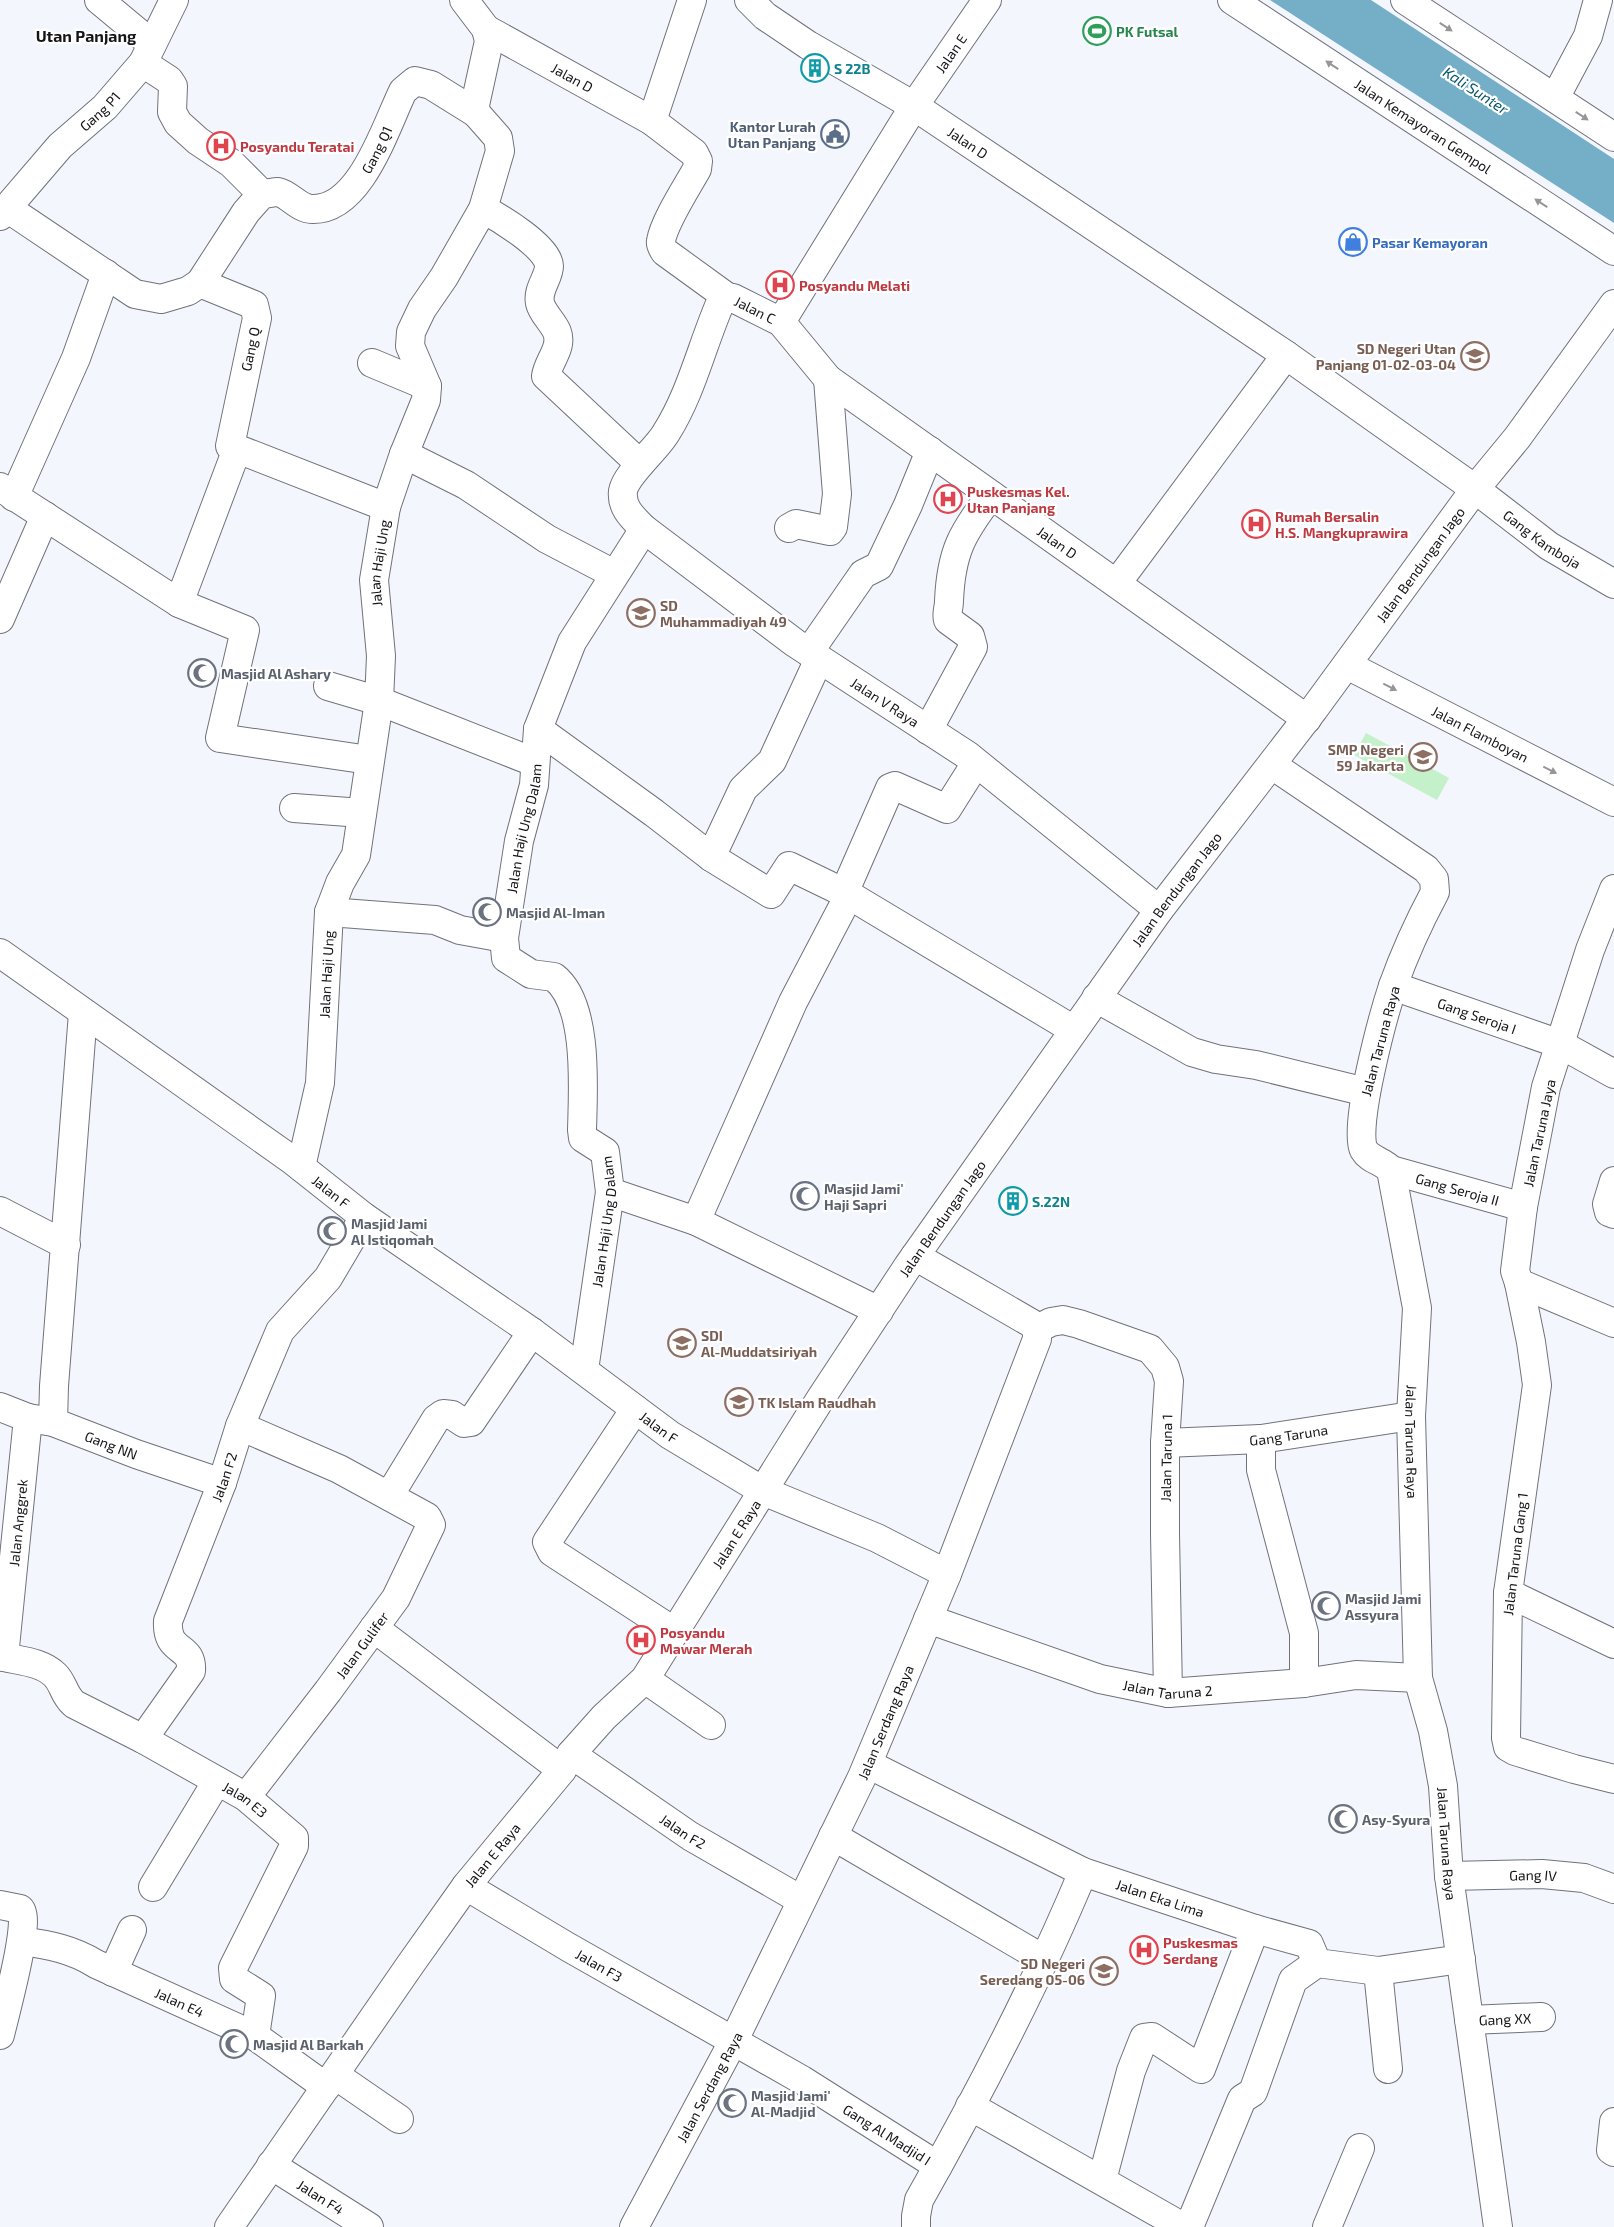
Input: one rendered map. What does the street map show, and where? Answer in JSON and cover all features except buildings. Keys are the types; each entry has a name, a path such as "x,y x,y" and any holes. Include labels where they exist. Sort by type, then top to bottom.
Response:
{"street":[{"path":"3,212 106,274 135,294 161,298 188,292 200,283 246,212 262,194 231,163 198,141 178,123 172,112 173,86 148,54 99,0"},
{"name":"Gang P1","path":"3,212 60,146 105,107 148,54 174,0"},
{"path":"426,386 410,346 411,332 422,309 444,277 483,209 500,145 494,132 478,118 476,113 475,105 488,54 489,42 486,29 464,0"},
{"path":"652,120 692,0"},
{"name":"Jalan E","path":"914,106 987,0"},
{"name":"Jalan Kemayoran Gempol","path":"1232,0 1614,251"},
{"path":"1405,0 1614,137"},
{"path":"1556,98 1588,36 1598,0"},
{"name":"Jalan D","path":"763,5 808,45 914,106 1286,355 1475,489"},
{"name":"Jalan D","path":"486,29 652,120 694,153 698,161 697,169 661,241 662,246 665,252 727,297"},
{"name":"Gang Q1","path":"262,194 279,192 309,209 325,209 349,194 363,176 403,91 415,82 431,85 476,113"},
{"name":"Jalan C","path":"623,488 640,464 665,435 684,400 722,299 727,297 781,322 914,106"},
{"path":"483,209 512,224 548,261 549,266 540,291 540,304 558,334 558,345 546,376 640,464"},
{"path":"106,274 76,358 7,492 179,604 245,630 220,738 369,760"},
{"name":"Gang Q","path":"200,283 254,306 257,310 230,444 231,448 237,449"},
{"name":"Jalan Bendungan Jago","path":"763,1491 915,1256 1158,910 1272,765 1614,304"},
{"name":"Jalan D","path":"781,322 828,379 1307,718"},
{"path":"1117,583 1286,355"},
{"path":"372,364 426,386"},
{"path":"789,528 796,524 830,531 833,527 837,494 828,379"},
{"name":"Jalan Haji Ung","path":"301,1168 320,1083 328,912 340,883 356,855 379,700 381,656 374,580 386,507 404,454 426,400 426,386"},
{"path":"179,604 237,449 386,507"},
{"path":"711,857 743,789 772,761 814,656 863,574 879,566 908,505 930,451"},
{"path":"404,454 466,485 547,539 614,574"},
{"name":"Jalan V Raya","path":"623,488 622,500 627,511 644,529 814,656 976,763 1158,910"},
{"name":"Gang Kamboja","path":"1475,489 1549,546 1614,584"},
{"path":"928,730 973,647 970,636 948,620 949,581 956,548 974,518 991,495"},
{"path":"0,620 45,516"},
{"name":"Jalan Haji Ung Dalam","path":"584,1370 610,1192 605,1152 583,1138 584,1076 573,1004 570,996 554,977 531,974 506,958 504,938 519,841 534,785 534,762 538,729 572,642 644,529"},
{"name":"Jalan Flamboyan","path":"1347,665 1614,802"},
{"path":"328,686 379,700 534,762"},
{"path":"538,729 711,857 771,894 789,866 846,894 1074,1030"},
{"path":"696,1222 793,1002 846,894 890,788 894,786 947,809 976,763"},
{"name":"Jalan Taruna Raya","path":"1272,765 1426,869 1434,879 1435,892 1393,986 1360,1122 1364,1149 1369,1156 1386,1164 1391,1170 1416,1308 1411,1416 1418,1678 1433,1731 1443,1786 1449,1876 1498,2227"},
{"path":"294,808 362,813"},
{"name":"Jalan Taruna Jaya","path":"1519,1283 1515,1271 1523,1207 1546,1088 1590,950 1614,889"},
{"path":"328,912 435,920 460,930 504,938"},
{"name":"Jalan F","path":"0,953 301,1168 364,1217 532,1332 670,1435 763,1491 877,1538 947,1574"},
{"name":"Gang Seroja I","path":"1393,986 1560,1044 1614,1074"},
{"path":"1096,998 1192,1052 1216,1059 1256,1065 1366,1092"},
{"name":"Jalan Anggrek","path":"2,1656 41,1420 54,1386 83,1013"},
{"name":"Gang Seroja II","path":"1391,1170 1523,1207"},
{"path":"1614,1181 1607,1204 1608,1212 1614,1214"},
{"path":"610,1192 696,1222 879,1310"},
{"path":"0,1212 66,1245"},
{"name":"Jalan F2","path":"144,1739 191,1671 192,1662 188,1656 171,1642 167,1635 168,1621 222,1483 240,1426 280,1332 328,1278 364,1217"},
{"path":"915,1256 1031,1322 1037,1329"},
{"path":"1519,1283 1614,1323"},
{"name":"Jalan Taruna Gang 1","path":"1519,1283 1531,1342 1537,1385 1508,1593 1506,1738 1508,1747 1574,1769 1614,1778"},
{"name":"Jalan Taruna 1","path":"1037,1329 1051,1322 1063,1320 1079,1324 1150,1349 1165,1367 1169,1381 1165,1443 1168,1693"},
{"name":"Jalan Serdang Raya","path":"634,2227 733,2041 868,1764 947,1574 1037,1339 1037,1329"},
{"path":"389,1496 436,1419 443,1414 452,1416 464,1423 471,1422 532,1332"},
{"name":"Gang NN","path":"0,1407 222,1483"},
{"path":"635,1409 547,1542 552,1552 675,1632"},
{"name":"Gang Taruna","path":"1165,1443 1261,1439 1411,1416"},
{"name":"Jalan Gulifer","path":"240,1426 339,1470 427,1517 431,1525 396,1598 246,1797"},
{"path":"1261,1439 1261,1470 1304,1633 1304,1683"},
{"name":"Jalan E Raya","path":"229,2227 466,1886 604,1717 645,1679 763,1491"},
{"path":"1508,1593 1614,1644"},
{"name":"Jalan Taruna 2","path":"928,1619 1100,1680 1168,1693 1304,1683 1356,1675 1418,1678"},
{"name":"Jalan F2","path":"374,1628 567,1762 801,1900"},
{"name":"Jalan E3","path":"2,1656 47,1668 56,1676 66,1696 74,1704 144,1739 246,1797 294,1838 294,1846 234,1968 234,1979 261,1996 256,2036"},
{"path":"645,1679 711,1725"},
{"name":"Jalan Eka Lima","path":"868,1764 1083,1872 1255,1929 1309,1944 1317,1963"},
{"path":"153,1887 217,1781"},
{"path":"833,1836 1045,1960"},
{"path":"916,2227 919,2200 1045,1960 1083,1872"},
{"name":"Gang IV","path":"1449,1876 1542,1874 1584,1878 1614,1889"},
{"name":"Jalan F3","path":"466,1886 568,1948 733,2041"},
{"path":"0,1904 23,1910 22,1941 0,2035"},
{"path":"1102,2180 1131,2071 1144,2038 1152,2037 1201,2069 1255,1929"},
{"path":"113,1972 132,1930"},
{"name":"Jalan E4","path":"22,1941 63,1948 81,1955 113,1972 256,2036 330,2081 399,2119"},
{"path":"1189,2227 1242,2099 1253,2092 1293,1980 1317,1963 1378,1971 1461,1959"},
{"path":"1378,1971 1388,2069"},
{"name":"Gang XX","path":"1469,2020 1541,2017"},
{"name":"Gang Al Madjid I","path":"733,2041 802,2080 938,2166"},
{"path":"970,2106 1183,2227"},
{"path":"1614,2122 1611,2150 1614,2152"},
{"path":"1327,2227 1360,2148"},
{"name":"Jalan F4","path":"271,2166 369,2227"}],"green space":[{"path":"1366,733 1449,778 1437,800 1354,755"}],"water":[{"name":"Kali Sunter","path":"1270,0 1371,0 1614,159 1614,223"}],"place":[{"name":"PK Futsal","path":"1097,31"},
{"name":"S 22B","path":"815,68"},
{"name":"Kantor Lurah Utan Panjang","path":"835,134"},
{"name":"Posyandu Teratai","path":"221,146"},
{"name":"Pasar Kemayoran","path":"1353,242"},
{"name":"Posyandu Melati","path":"780,285"},
{"name":"SD Negeri Utan Panjang 01-02-03-04","path":"1475,356"},
{"name":"Puskesmas Kel. Utan Panjang","path":"948,499"},
{"name":"Rumah Bersalin H.S. Mangkuprawira","path":"1256,524"},
{"name":"SD Muhammadiyah 49","path":"641,613"},
{"name":"Masjid Al Ashary","path":"202,673"},
{"name":"SMP Negeri 59 Jakarta","path":"1423,757"},
{"name":"Masjid Al-Iman","path":"487,912"},
{"name":"Masjid Jami' Haji Sapri","path":"805,1196"},
{"name":"S.22N","path":"1013,1201"},
{"name":"Masjid Jami Al Istiqomah","path":"332,1231"},
{"name":"SDI Al-Muddatsiriyah","path":"682,1343"},
{"name":"TK Islam Raudhah","path":"739,1402"},
{"name":"Masjid Jami Assyura","path":"1326,1606"},
{"name":"Posyandu Mawar Merah","path":"641,1640"},
{"name":"Asy-Syura","path":"1343,1819"},
{"name":"Puskesmas Serdang","path":"1144,1950"},
{"name":"SD Negeri Seredang 05-06","path":"1104,1971"},
{"name":"Masjid Al Barkah","path":"234,2044"},
{"name":"Masjid Jami' Al-Madjid","path":"732,2103"}],"district":[{"name":"Utan Panjang","path":"86,35"}]}
